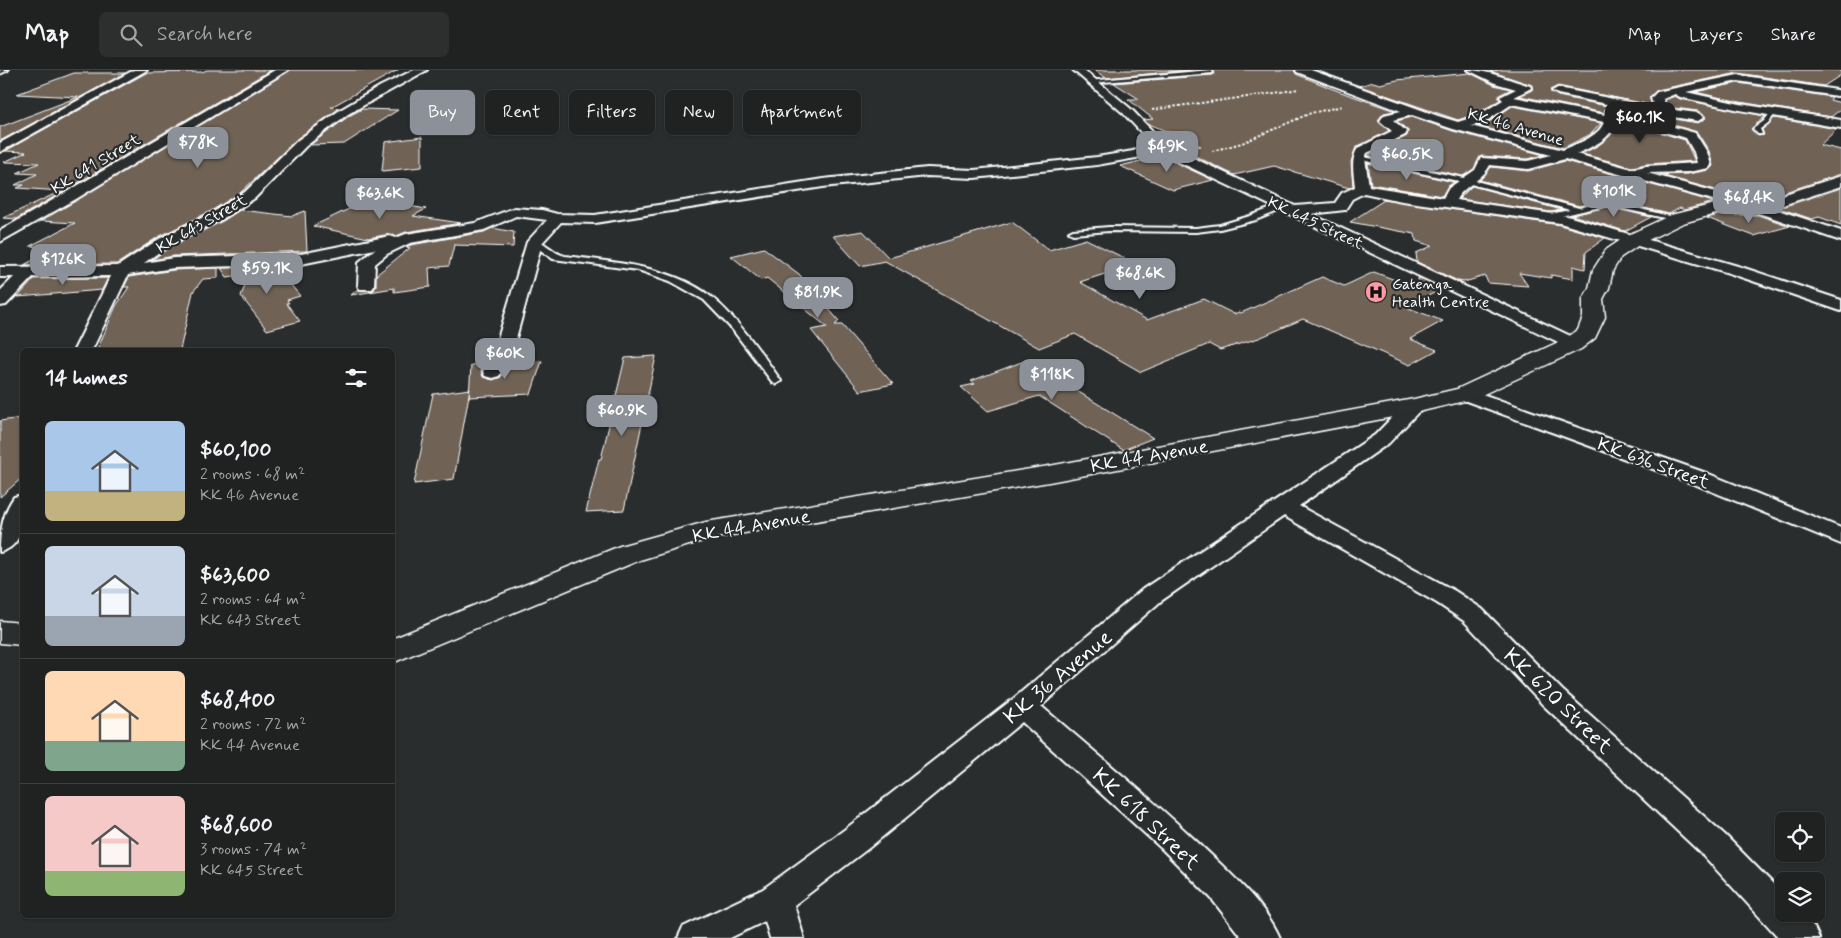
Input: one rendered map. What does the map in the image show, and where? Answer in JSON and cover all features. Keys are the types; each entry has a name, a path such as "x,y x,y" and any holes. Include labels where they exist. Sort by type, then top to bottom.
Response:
{"main road":[{"name":"KK 44 Avenue","path":"395,651 630,553 706,530 1049,474 1414,406 1465,394 1573,344 1587,332 1594,317 1593,299 1599,288 1603,270 1613,254 1635,239 1677,219 1719,208 1758,208 1841,181"},
{"path":"0,632 20,634"}],"street":[{"path":"0,148 142,70"},
{"name":"KK 641 Street","path":"0,237 129,163 238,94 283,70"},
{"name":"KK 643 Street","path":"84,348 122,271 164,242 217,216 250,195 302,143 344,112 385,88 422,70"},
{"name":"KK 645 Street","path":"1078,70 1127,111 1154,140 1182,158 1573,344"},
{"name":"KK 46 Avenue","path":"1301,70 1457,126 1758,208 1841,236"},
{"path":"1472,70 1499,81 1534,90 1551,93 1564,89 1620,104 1698,117"},
{"path":"1628,174 1647,169 1696,168 1704,165 1700,148 1691,136 1658,126 1657,124 1662,115 1657,98 1661,94 1738,78 1837,93"},
{"path":"1534,90 1506,97 1510,100 1611,120"},
{"path":"1669,92 1841,124"},
{"path":"1457,126 1481,119 1510,100"},
{"path":"1447,203 1454,191 1480,172 1487,161 1516,166 1531,165 1547,162 1582,146 1605,132 1610,125 1612,110 1620,104"},
{"path":"1362,188 1359,158 1362,151 1401,132 1386,121 1388,118 1412,111"},
{"path":"0,272 122,271 174,263 301,259 479,227 514,212 542,214 557,218 595,219 806,185 927,172 974,174 1097,161 1136,154 1162,145"},
{"path":"1288,209 1340,207 1347,196 1362,188 1447,203 1548,216 1635,239 1841,306"},
{"path":"492,372 506,342 535,242 557,218"},
{"path":"0,221 28,222"},
{"path":"366,286 367,262 382,251 406,239"},
{"path":"0,301 27,272"},
{"name":"KK 636 Street","path":"1465,394 1770,505 1841,537"},
{"name":"KK 36 Avenue","path":"695,938 775,900 860,836 1022,706 1152,595 1382,438 1414,406"},
{"name":"KK 620 Street","path":"1283,506 1446,597 1473,615 1552,697 1714,845 1802,938"},
{"path":"0,545 10,534 20,507"},
{"name":"KK 618 Street","path":"1022,706 1173,839 1222,888 1263,938"},
{"path":"775,900 787,938"}],"lane":[{"path":"1091,81 1211,72"},
{"path":"1760,133 1756,129 1766,122 1772,112"},
{"path":"1359,158 1468,181 1579,210"},
{"path":"1548,216 1608,203 1677,219"},
{"path":"1073,232 1109,229 1158,231 1204,229 1288,209"},
{"path":"535,242 556,257 639,268 673,279 708,298 735,327 776,381"}],"path":[{"path":"1127,111 1160,109 1206,101 1234,100 1334,83"},
{"path":"1182,158 1242,143 1311,113 1378,98"}],"building":[{"path":"207,70 271,70 16,219 3,218 61,191 17,188 24,185 15,185 37,174 17,173 39,163 4,162 26,152 5,151 146,73 202,72"},
{"path":"290,70 398,70 331,107 340,108 297,139 240,193 211,211 158,237 117,264 24,265 55,248 30,246 75,223 41,221"},
{"path":"1094,70 1190,70 1106,78"},
{"path":"1213,70 1294,70 1296,74 1395,111 1384,113 1378,120 1389,131 1356,147 1351,162 1353,186 1349,188 1274,166 1234,175 1183,150 1201,146 1148,124 1144,120 1153,119 1128,99 1139,99 1114,83 1213,75 1215,73"},
{"path":"1841,70 1841,75 1824,86 1738,73 1657,90 1650,97 1651,105 1558,86 1550,90 1558,96 1607,106 1604,113 1520,96 1532,90 1532,85 1490,71"},
{"path":"74,73 125,73 0,141 0,127 78,97 17,94"},
{"path":"1470,73 1494,85 1511,89 1499,95 1500,100 1476,114 1458,120 1359,86 1373,82 1380,84 1397,80"},
{"path":"1738,83 1832,97 1830,100 1841,103 1841,109 1831,117 1740,102 1695,92"},
{"path":"1675,96 1680,99 1765,116 1751,129 1758,136 1764,135 1762,130 1774,118 1837,129 1820,145 1841,150 1841,174 1757,201 1660,175 1688,174 1709,170 1713,166 1709,151 1697,132 1666,123 1668,118 1698,123 1706,118 1698,111 1667,107 1665,100"},
{"path":"1512,106 1601,123 1591,134 1563,148 1478,126 1486,124"},
{"path":"362,109 398,110 344,144 310,145 349,116"},
{"path":"1622,110 1653,115 1649,123 1652,130 1685,140 1695,161 1646,164 1632,167 1582,154 1599,145 1611,135"},
{"path":"1412,117 1453,131 1544,155 1528,159 1481,156 1474,169 1463,176 1368,156 1407,136 1408,131 1397,121"},
{"path":"422,137 422,167 382,171 385,142"},
{"path":"1165,155 1176,163 1213,180 1173,190 1120,166"},
{"path":"1565,161 1714,202 1684,210 1680,208 1669,214 1608,199 1579,206 1480,180 1491,167 1528,171"},
{"path":"1368,163 1454,182 1447,187 1442,196 1371,184"},
{"path":"1472,186 1562,210 1551,212 1459,199"},
{"path":"1841,188 1841,225 1819,217 1812,219 1779,208"},
{"path":"370,199 426,209 413,216 461,223 406,232 396,236 390,234 368,238 313,226"},
{"path":"1382,199 1560,225 1605,238 1586,252 1585,269 1573,266 1573,279 1551,275 1551,278 1519,273 1528,286 1488,283 1485,276 1464,282 1458,281 1417,262 1416,253 1432,246 1416,241 1415,234 1350,222 1384,200"},
{"path":"1608,207 1651,217 1625,231 1572,215"},
{"path":"240,210 292,216 305,211 307,251 174,256 152,260 170,247 223,221"},
{"path":"1719,215 1758,215 1790,226 1754,236 1707,218"},
{"path":"1012,222 1049,250 1086,239 1128,260 1116,264 1123,268 1080,282 1147,320 1204,299 1234,314 1241,313 1322,277 1344,286 1374,272 1419,289 1418,278 1442,289 1406,307 1443,321 1410,339 1437,350 1410,365 1303,319 1259,338 1220,350 1209,344 1141,372 1075,334 1039,348 885,261 860,266 833,236 863,231 889,258"},
{"path":"492,228 514,232 513,247 454,245 449,266 429,268 430,287 394,292 394,288 351,295 358,289 374,290 376,275 410,248 406,247 484,232"},
{"path":"764,248 799,274 839,321 835,325 842,325 893,384 860,391 811,330 827,327 767,278 761,280 731,256"},
{"path":"276,267 300,296 287,300 289,303 286,303 300,321 267,330 241,296 249,274 227,277 221,268"},
{"path":"218,268 218,278 203,279 193,292 180,348 98,348 116,306 129,287 124,287 129,277 174,270"},
{"path":"108,278 102,290 18,297 34,279"},
{"path":"656,356 624,510 586,512 599,459 601,459 625,358"},
{"path":"1027,360 1153,438 1123,450 1039,396 988,411 961,387 975,384 971,381"},
{"path":"542,361 531,394 469,397 471,365 485,364 481,371 483,377 493,380 501,377 507,363"},
{"path":"470,389 454,479 414,484 433,394"},
{"path":"20,418 20,480 0,497 0,421"}],"place":[{"name":"Gatenga Health Centre","path":"1376,292"}]}
